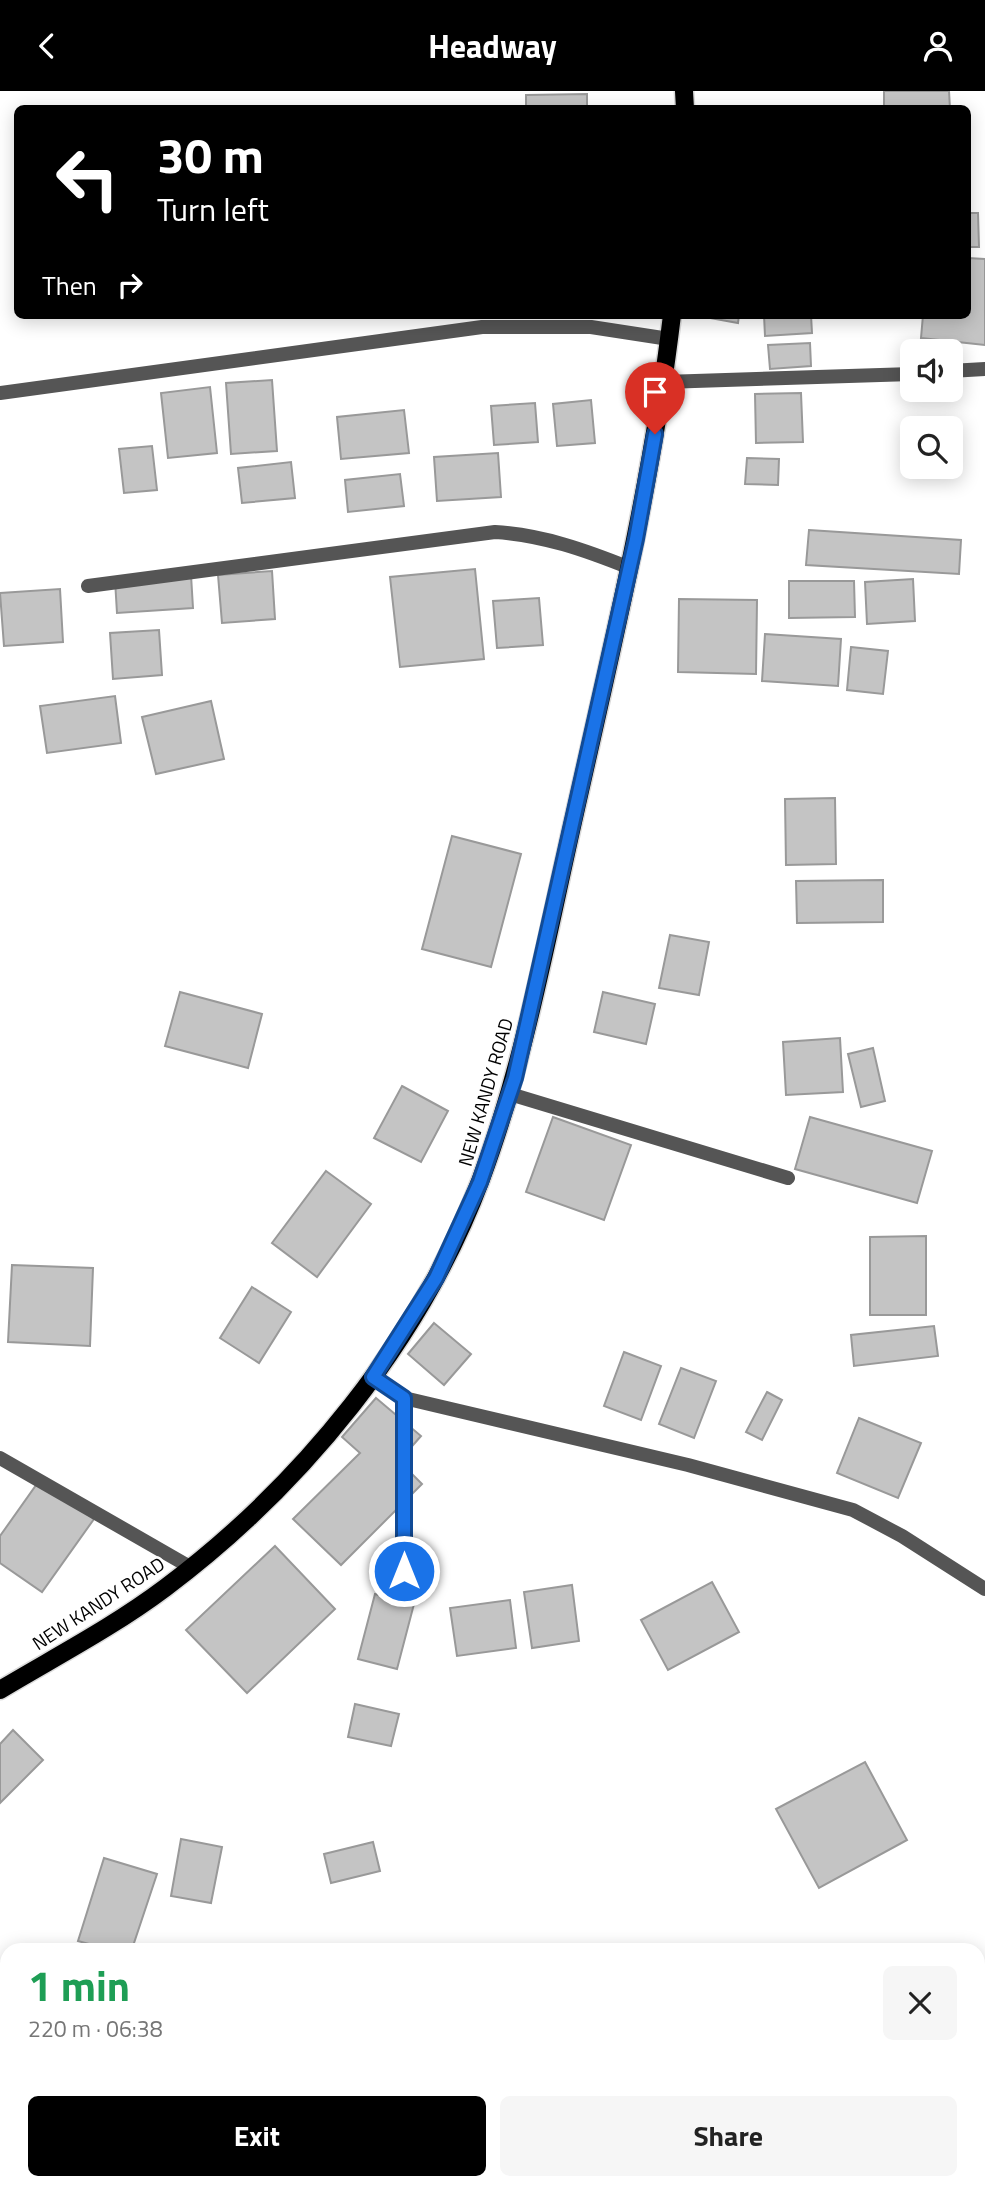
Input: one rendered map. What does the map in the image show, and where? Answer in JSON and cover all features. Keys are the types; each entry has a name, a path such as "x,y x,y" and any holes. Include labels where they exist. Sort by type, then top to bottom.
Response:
{"main road":[{"name":"NEW KANDY ROAD","path":"0,1690 117,1621 190,1567 329,1437 373,1377 436,1278 480,1182 510,1094 630,568 664,382 672,319"}],"street":[{"path":"0,393 482,327 591,327 669,339"},
{"path":"963,370 985,369"},
{"path":"664,382 900,374"},
{"path":"88,586 495,532 531,534 587,550 630,568"},
{"path":"510,1094 788,1178"},
{"path":"373,1377 404,1398 688,1465 853,1510 902,1536 985,1588"},
{"path":"404,1398 404,1571"},
{"path":"0,1458 190,1567"}],"building":[{"path":"884,91 949,91 950,105 884,105"},
{"path":"587,94 587,105 526,105 526,95"},
{"path":"971,213 978,213 979,247 971,247"},
{"path":"971,258 985,259 985,345 963,343 963,339 921,338 923,319 971,319"},
{"path":"716,319 738,319 738,323"},
{"path":"764,319 811,319 812,333 765,336"},
{"path":"810,343 811,366 770,369 768,345"},
{"path":"272,380 277,451 231,454 226,383"},
{"path":"210,387 217,453 168,458 161,393"},
{"path":"801,393 803,442 756,443 755,394"},
{"path":"591,400 595,443 557,446 553,404"},
{"path":"535,403 538,442 494,445 491,406"},
{"path":"404,410 409,453 341,459 337,417"},
{"path":"152,446 157,490 124,493 119,449"},
{"path":"498,453 501,497 437,501 434,457"},
{"path":"747,458 779,459 778,485 745,484"},
{"path":"291,462 295,498 242,503 238,468"},
{"path":"400,474 404,506 348,512 345,480"},
{"path":"809,530 961,540 959,574 806,565"},
{"path":"475,569 484,659 400,667 390,577"},
{"path":"272,571 275,619 222,623 218,575"},
{"path":"191,575 193,608 117,613 115,580"},
{"path":"913,579 915,621 867,624 865,582"},
{"path":"789,581 854,581 855,617 789,618"},
{"path":"60,589 63,642 4,646 0,593"},
{"path":"539,598 543,645 497,648 493,601"},
{"path":"679,599 757,600 756,674 678,672"},
{"path":"159,630 162,675 113,679 110,633"},
{"path":"765,634 841,639 838,686 762,681"},
{"path":"851,647 888,651 883,694 847,690"},
{"path":"115,696 121,743 47,753 40,706"},
{"path":"211,701 224,759 156,774 142,717"},
{"path":"835,798 836,864 786,865 785,799"},
{"path":"452,836 521,854 491,967 422,949"},
{"path":"883,880 883,922 797,923 796,881"},
{"path":"670,935 709,942 699,995 659,988"},
{"path":"180,992 262,1014 248,1068 165,1046"},
{"path":"603,992 655,1004 646,1044 594,1032"},
{"path":"840,1038 843,1092 786,1095 783,1042"},
{"path":"873,1048 885,1101 861,1107 848,1054"},
{"path":"402,1086 448,1111 421,1162 374,1138"},
{"path":"553,1117 631,1145 604,1220 526,1192"},
{"path":"810,1117 932,1151 917,1203 795,1169"},
{"path":"326,1171 371,1204 317,1277 272,1243"},
{"path":"926,1236 926,1315 870,1315 870,1237"},
{"path":"12,1265 93,1268 90,1346 8,1342"},
{"path":"252,1287 291,1312 259,1363 220,1338"},
{"path":"434,1323 471,1354 444,1385 408,1354"},
{"path":"934,1326 938,1356 854,1366 851,1335"},
{"path":"624,1352 661,1366 641,1420 604,1406"},
{"path":"681,1368 716,1381 694,1438 659,1424"},
{"path":"767,1392 782,1400 762,1440 746,1432"},
{"path":"376,1398 421,1436 399,1461 422,1484 341,1565 293,1519 360,1453 342,1437"},
{"path":"859,1418 921,1443 898,1498 837,1473"},
{"path":"39,1481 94,1519 42,1592 0,1563 0,1536"},
{"path":"275,1546 335,1609 247,1693 186,1630"},
{"path":"712,1582 739,1632 668,1670 641,1620"},
{"path":"572,1585 579,1641 532,1648 524,1592"},
{"path":"375,1594 414,1604 397,1669 358,1659"},
{"path":"510,1600 516,1648 457,1656 450,1608"},
{"path":"355,1704 399,1714 391,1746 348,1737"},
{"path":"13,1730 43,1760 0,1803 0,1744"},
{"path":"865,1762 907,1840 819,1888 776,1809"},
{"path":"181,1839 222,1847 211,1903 171,1896"},
{"path":"373,1842 380,1871 331,1883 324,1854"},
{"path":"104,1858 157,1874 134,1943 78,1941"}],"route":[{"path":"404,1571 404,1398 373,1377 436,1278 480,1182 515,1078 636,539 655,434"}]}
